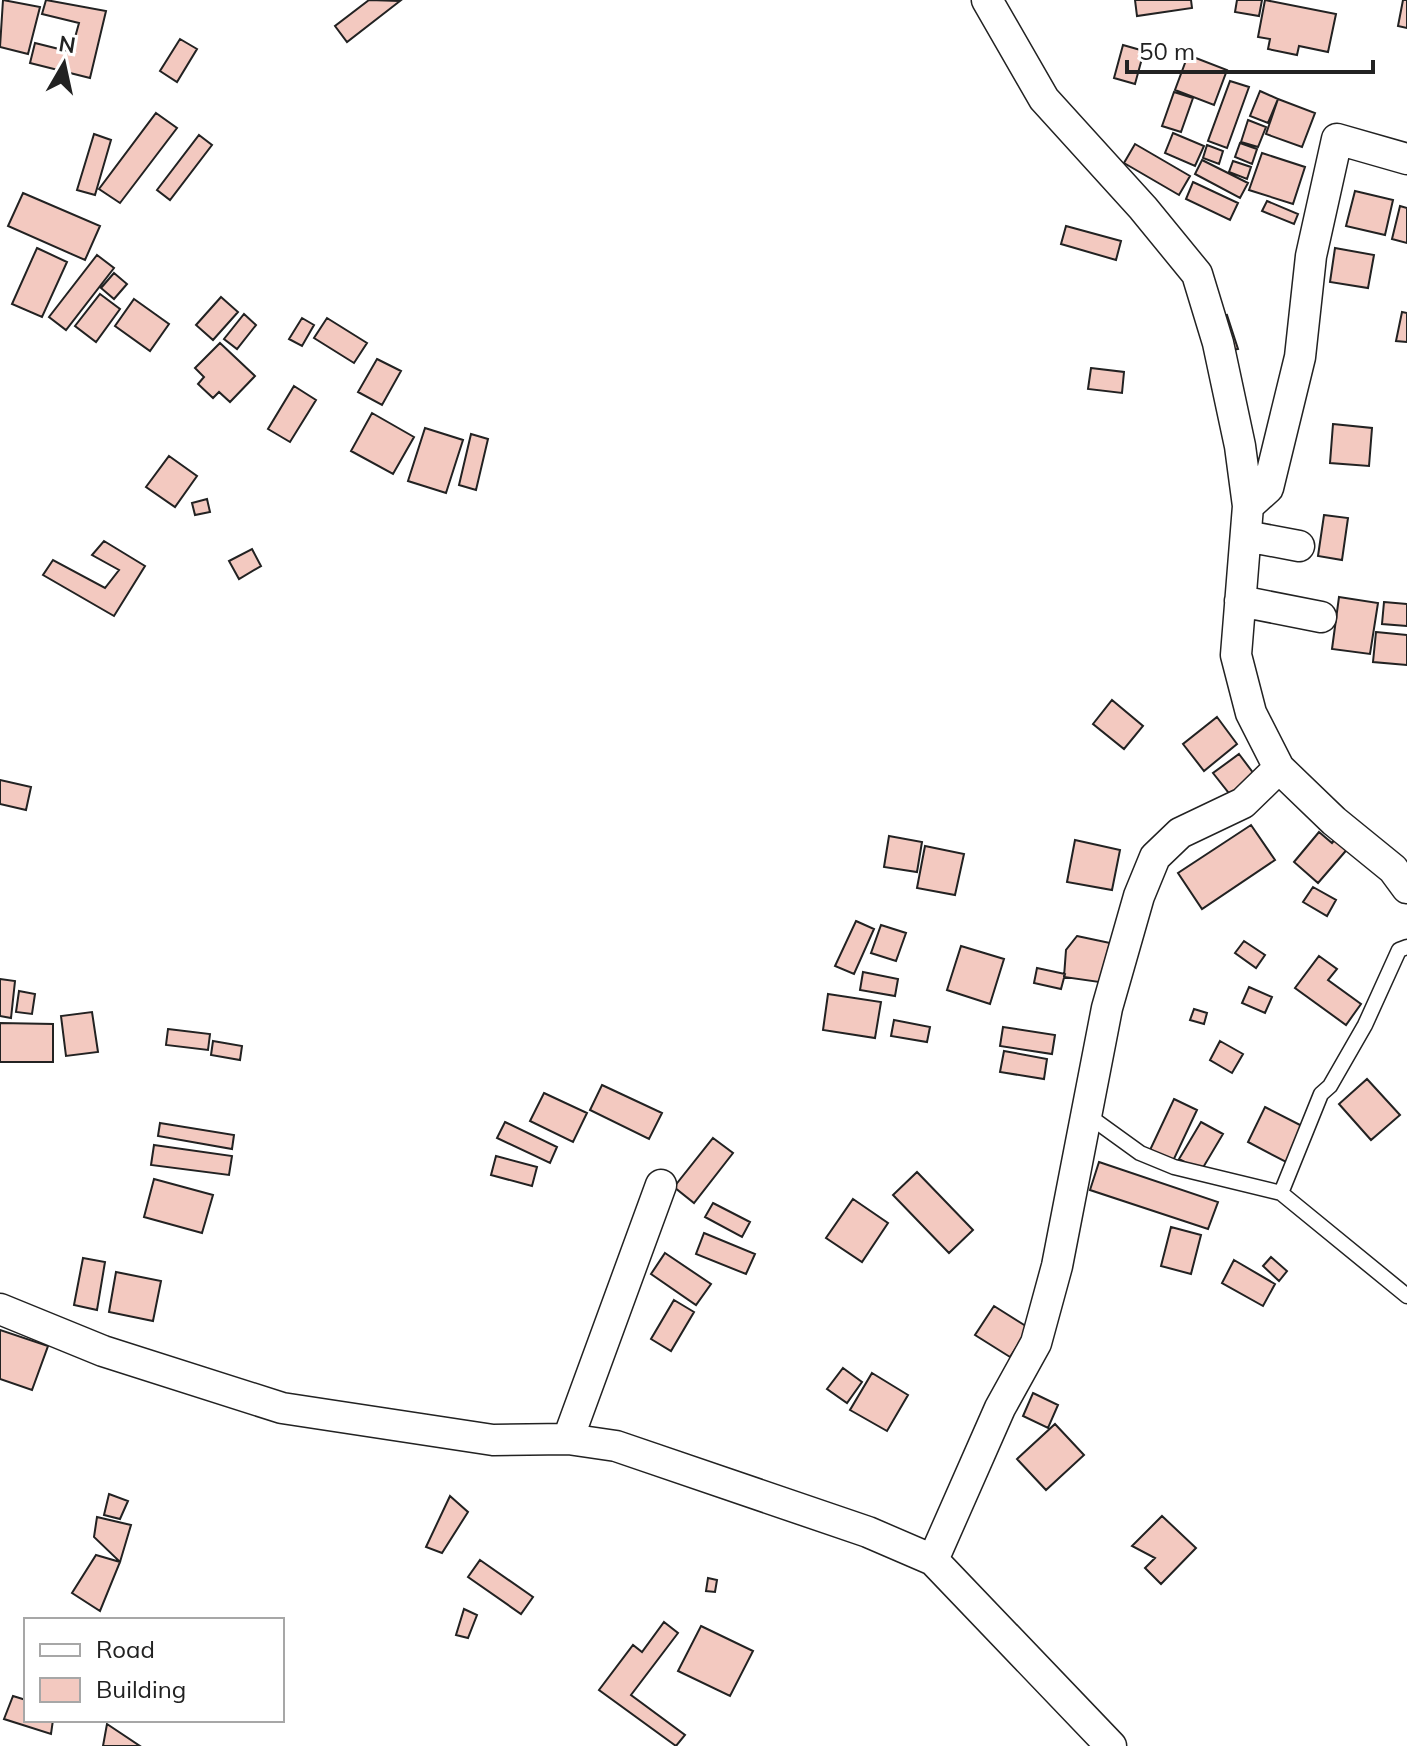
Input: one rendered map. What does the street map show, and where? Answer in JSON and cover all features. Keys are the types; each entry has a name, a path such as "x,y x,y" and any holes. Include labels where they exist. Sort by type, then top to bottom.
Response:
{"street":[{"path":"987,0 1044,99 1143,208 1197,274 1218,343 1240,446 1247,521 1236,655 1251,713 1279,768 1334,821 1393,869 1407,888"},
{"path":"1247,521 1268,488 1300,357 1311,256 1337,139 1407,159"},
{"path":"1247,521 1299,546"},
{"path":"1240,601 1321,617"},
{"path":"933,1560 1000,1408 1036,1343 1057,1266 1107,1008 1139,896 1155,857 1180,833 1243,803 1279,768"},
{"path":"568,1439 661,1185"},
{"path":"0,1309 103,1351 282,1408 493,1440 568,1439 616,1446 868,1532 933,1560 1111,1746"}],"lane":[{"path":"1281,1193 1321,1094 1330,1086 1365,1025 1399,950 1407,947"},
{"path":"1085,1114 1140,1153 1174,1167 1281,1193 1407,1296"}],"building":[{"path":"3,0 40,7 28,54 0,47"},
{"path":"46,0 106,11 90,78 30,63 35,43 71,52 79,23 42,14"},
{"path":"369,0 400,1 347,42 335,26"},
{"path":"1135,0 1191,0 1192,8 1137,16"},
{"path":"1237,0 1262,0 1259,16 1235,12"},
{"path":"1265,0 1336,14 1328,52 1299,46 1297,55 1268,49 1270,39 1258,37"},
{"path":"1403,0 1407,0 1407,28 1398,26"},
{"path":"180,39 197,49 177,82 160,71"},
{"path":"1123,45 1144,51 1135,84 1114,78"},
{"path":"1188,55 1227,70 1214,105 1175,90"},
{"path":"1230,81 1249,87 1227,148 1208,141"},
{"path":"1260,91 1278,99 1268,123 1250,116"},
{"path":"1174,92 1193,98 1181,132 1162,126"},
{"path":"1278,99 1315,113 1302,147 1266,134"},
{"path":"156,113 177,128 120,203 99,189"},
{"path":"1248,120 1266,127 1258,147 1241,142"},
{"path":"1173,133 1204,146 1195,166 1165,153"},
{"path":"94,134 111,140 95,195 77,190"},
{"path":"199,135 212,145 170,200 157,190"},
{"path":"1240,143 1257,149 1252,164 1235,157"},
{"path":"1135,144 1190,176 1179,195 1124,163"},
{"path":"1207,145 1223,151 1219,164 1203,158"},
{"path":"1262,153 1305,167 1293,204 1249,190"},
{"path":"1202,160 1248,183 1240,198 1195,174"},
{"path":"1233,161 1251,167 1247,179 1229,172"},
{"path":"1193,182 1238,203 1230,220 1186,199"},
{"path":"1355,191 1393,200 1385,235 1346,226"},
{"path":"23,193 100,226 85,260 8,226"},
{"path":"1267,201 1298,214 1294,224 1262,211"},
{"path":"1400,206 1407,208 1407,243 1392,239"},
{"path":"1066,226 1121,241 1116,260 1061,244"},
{"path":"37,248 67,262 42,317 12,304"},
{"path":"1335,248 1374,255 1368,288 1330,282"},
{"path":"97,255 114,268 66,330 49,317"},
{"path":"114,273 127,284 114,299 101,288"},
{"path":"100,294 120,309 96,342 75,326"},
{"path":"221,297 238,312 213,340 196,325"},
{"path":"134,299 169,324 150,351 115,326"},
{"path":"1402,312 1407,313 1407,342 1396,341"},
{"path":"244,314 256,325 237,349 224,339"},
{"path":"1227,315 1238,349 1232,350 1222,316"},
{"path":"302,318 314,325 302,346 289,339"},
{"path":"327,318 367,343 354,363 314,338"},
{"path":"220,343 255,376 230,402 219,392 213,398 198,384 204,377 195,368"},
{"path":"377,359 401,371 382,405 358,392"},
{"path":"1091,368 1124,372 1122,393 1088,389"},
{"path":"294,386 316,400 290,442 268,429"},
{"path":"372,413 414,437 393,474 351,451"},
{"path":"1333,424 1372,428 1369,466 1330,463"},
{"path":"425,428 463,440 446,493 408,481"},
{"path":"471,434 488,439 476,490 459,485"},
{"path":"169,456 197,476 175,507 146,487"},
{"path":"207,499 210,512 195,515 192,503"},
{"path":"1324,515 1348,518 1342,560 1318,556"},
{"path":"104,541 145,566 114,616 43,575 53,560 105,588 119,570 92,555"},
{"path":"252,549 261,566 239,579 229,561"},
{"path":"1339,597 1378,603 1370,654 1332,649"},
{"path":"1384,602 1407,604 1407,626 1382,624"},
{"path":"1376,632 1407,635 1407,665 1373,662"},
{"path":"1112,700 1143,726 1124,749 1093,724"},
{"path":"1217,717 1237,744 1204,771 1183,744"},
{"path":"1239,754 1257,778 1232,797 1213,773"},
{"path":"0,780 31,787 26,810 0,804"},
{"path":"1251,825 1275,860 1202,909 1178,873"},
{"path":"1319,832 1332,843 1338,836 1350,846 1318,883 1294,862"},
{"path":"889,836 922,842 917,872 884,867"},
{"path":"1075,840 1120,850 1112,890 1067,882"},
{"path":"925,846 964,854 955,895 917,888"},
{"path":"1313,887 1336,900 1327,916 1303,902"},
{"path":"856,921 874,929 854,974 835,966"},
{"path":"881,925 906,933 896,961 871,953"},
{"path":"1077,936 1110,943 1099,982 1064,977 1066,950"},
{"path":"1244,941 1265,955 1256,968 1235,953"},
{"path":"961,946 1004,959 990,1004 947,990"},
{"path":"1319,956 1337,969 1328,980 1361,1004 1346,1025 1295,988"},
{"path":"1037,968 1065,974 1061,989 1034,983"},
{"path":"863,972 898,979 895,996 860,990"},
{"path":"0,979 15,981 11,1018 0,1016"},
{"path":"1249,987 1272,997 1265,1013 1242,1003"},
{"path":"19,991 35,994 32,1014 16,1012"},
{"path":"828,994 881,1002 875,1038 823,1030"},
{"path":"1194,1009 1207,1013 1204,1024 1190,1020"},
{"path":"92,1012 98,1052 66,1056 61,1016"},
{"path":"894,1020 930,1027 927,1042 891,1036"},
{"path":"0,1023 53,1024 53,1062 0,1062"},
{"path":"1003,1027 1055,1035 1052,1054 1000,1046"},
{"path":"168,1029 210,1034 208,1050 166,1045"},
{"path":"213,1041 242,1046 240,1060 211,1055"},
{"path":"1220,1041 1243,1054 1232,1073 1210,1060"},
{"path":"1004,1051 1047,1059 1044,1079 1000,1072"},
{"path":"1367,1079 1400,1115 1371,1140 1339,1104"},
{"path":"602,1085 662,1113 649,1139 590,1110"},
{"path":"544,1093 587,1113 573,1142 530,1121"},
{"path":"1174,1099 1197,1110 1173,1161 1150,1150"},
{"path":"1265,1107 1306,1128 1288,1163 1248,1142"},
{"path":"505,1122 557,1147 550,1163 497,1138"},
{"path":"1201,1122 1223,1134 1201,1171 1179,1159"},
{"path":"160,1123 234,1135 232,1149 158,1136"},
{"path":"713,1138 733,1153 694,1203 674,1187"},
{"path":"154,1145 232,1156 229,1175 151,1165"},
{"path":"496,1156 537,1167 532,1186 491,1175"},
{"path":"1099,1162 1218,1202 1208,1229 1090,1190"},
{"path":"917,1172 973,1230 949,1253 893,1195"},
{"path":"154,1179 213,1195 202,1233 144,1217"},
{"path":"853,1199 888,1223 862,1262 826,1238"},
{"path":"713,1203 750,1222 742,1237 705,1217"},
{"path":"1171,1227 1201,1235 1191,1274 1161,1266"},
{"path":"704,1233 755,1254 746,1274 696,1254"},
{"path":"665,1253 711,1284 696,1305 651,1274"},
{"path":"1271,1257 1287,1271 1279,1281 1263,1266"},
{"path":"83,1258 105,1262 97,1310 74,1305"},
{"path":"1234,1260 1275,1284 1263,1306 1222,1283"},
{"path":"116,1272 161,1281 153,1321 109,1312"},
{"path":"674,1300 694,1312 671,1351 651,1339"},
{"path":"994,1306 1029,1328 1010,1357 975,1335"},
{"path":"0,1330 48,1346 32,1390 0,1379"},
{"path":"843,1368 862,1382 847,1403 827,1389"},
{"path":"872,1373 908,1395 887,1431 850,1410"},
{"path":"1033,1393 1058,1405 1048,1428 1023,1416"},
{"path":"1055,1424 1084,1455 1046,1490 1017,1459"},
{"path":"109,1494 128,1501 120,1519 104,1515"},
{"path":"450,1496 468,1512 442,1553 426,1547"},
{"path":"1162,1516 1196,1548 1161,1584 1145,1568 1155,1558 1132,1546"},
{"path":"97,1517 131,1525 120,1562 94,1537"},
{"path":"96,1555 120,1562 100,1611 72,1593"},
{"path":"480,1560 533,1597 521,1614 468,1577"},
{"path":"708,1578 717,1580 715,1592 706,1591"},
{"path":"464,1609 477,1615 468,1638 456,1635"},
{"path":"664,1622 678,1633 631,1695 685,1735 676,1746 599,1690 633,1645 642,1652"},
{"path":"701,1626 753,1651 730,1696 678,1671"},
{"path":"13,1696 24,1699 24,1722 53,1722 51,1734 4,1719"},
{"path":"107,1724 140,1746 103,1746"}]}
